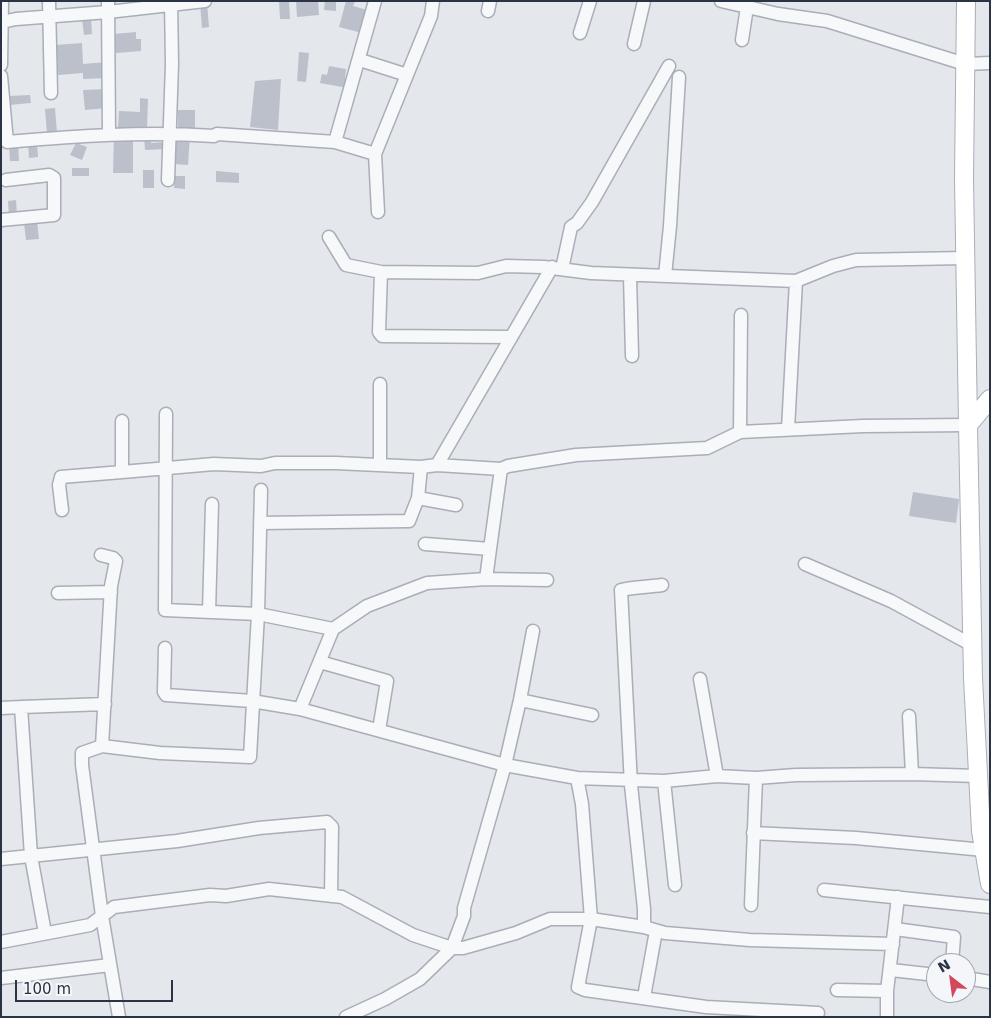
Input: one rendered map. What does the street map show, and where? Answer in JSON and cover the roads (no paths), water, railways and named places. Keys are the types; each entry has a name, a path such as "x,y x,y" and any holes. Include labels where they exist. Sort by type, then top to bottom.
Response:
{"street":[{"path":"1,65 2,1"},
{"path":"49,1 51,93"},
{"path":"2,22 16,19 49,17 108,7 205,1"},
{"path":"335,142 360,60 375,1"},
{"path":"378,212 375,154 431,16 433,1"},
{"path":"580,33 590,1"},
{"path":"634,44 644,1"},
{"path":"721,1 778,14 827,21 965,64 990,63"},
{"path":"966,1 964,179 972,645 981,831 990,884"},
{"path":"168,180 172,64 171,3"},
{"path":"108,7 109,134"},
{"path":"742,40 747,7"},
{"path":"360,60 406,75"},
{"path":"436,465 511,337 555,268 571,226 577,223 592,202 668,66"},
{"path":"1,76 7,142 109,134 169,133 335,142 375,154"},
{"path":"665,276 679,76"},
{"path":"1,220 54,215 54,178 49,174 6,180"},
{"path":"329,237 346,265 381,272 478,273 506,266 555,268 591,273 796,281 832,266 856,260 965,258"},
{"path":"381,272 379,332 382,336 511,337"},
{"path":"630,275 632,356"},
{"path":"788,429 796,281"},
{"path":"740,432 741,315"},
{"path":"380,384 380,465"},
{"path":"62,510 59,485 61,476 214,464 261,466 274,463 336,463 421,467 436,465 502,469 508,466 576,456 707,448 740,432 863,426 968,425 990,399"},
{"path":"166,414 165,610 258,614 332,629"},
{"path":"122,421 122,472"},
{"path":"260,523 409,521 418,498 421,467"},
{"path":"486,579 502,469"},
{"path":"119,1017 102,916 82,766 82,753 102,746 160,753 250,757 258,614 261,490"},
{"path":"418,498 456,504"},
{"path":"209,612 212,504"},
{"path":"425,544 490,549"},
{"path":"101,555 113,558 116,562 111,592 102,746"},
{"path":"805,564 891,601 972,645"},
{"path":"300,709 332,629 367,606 427,583 486,579 547,580"},
{"path":"644,927 644,909 631,780 621,590 631,587 639,588 662,585"},
{"path":"58,593 111,592"},
{"path":"346,1017 385,999 420,979 452,948 464,916 464,908 505,765 533,630"},
{"path":"165,648 164,692 166,695 252,702 300,709 505,765 577,778 664,781 717,776 756,778 796,775 912,774 978,776"},
{"path":"320,662 387,681 379,730"},
{"path":"700,679 717,776"},
{"path":"520,700 592,715"},
{"path":"1,708 105,704"},
{"path":"21,707 31,856 45,934"},
{"path":"909,716 912,774"},
{"path":"577,778 582,804 591,919 578,987 585,990 644,998 706,1012 818,1013"},
{"path":"751,905 756,778"},
{"path":"664,781 675,885"},
{"path":"1,859 177,841 259,828 327,822 332,827 331,896"},
{"path":"753,833 856,838 984,850"},
{"path":"1,942 90,925 114,907 210,895 226,896 269,889 342,897 412,935 452,948 463,948 516,933 550,919 591,919 644,927 656,931 750,940 893,944"},
{"path":"824,890 990,907"},
{"path":"886,1017 898,897"},
{"path":"895,929 954,936 953,953"},
{"path":"644,998 656,931"},
{"path":"1,978 110,965"},
{"path":"891,970 926,973"},
{"path":"976,980 990,982"},
{"path":"837,990 888,991"}]}
